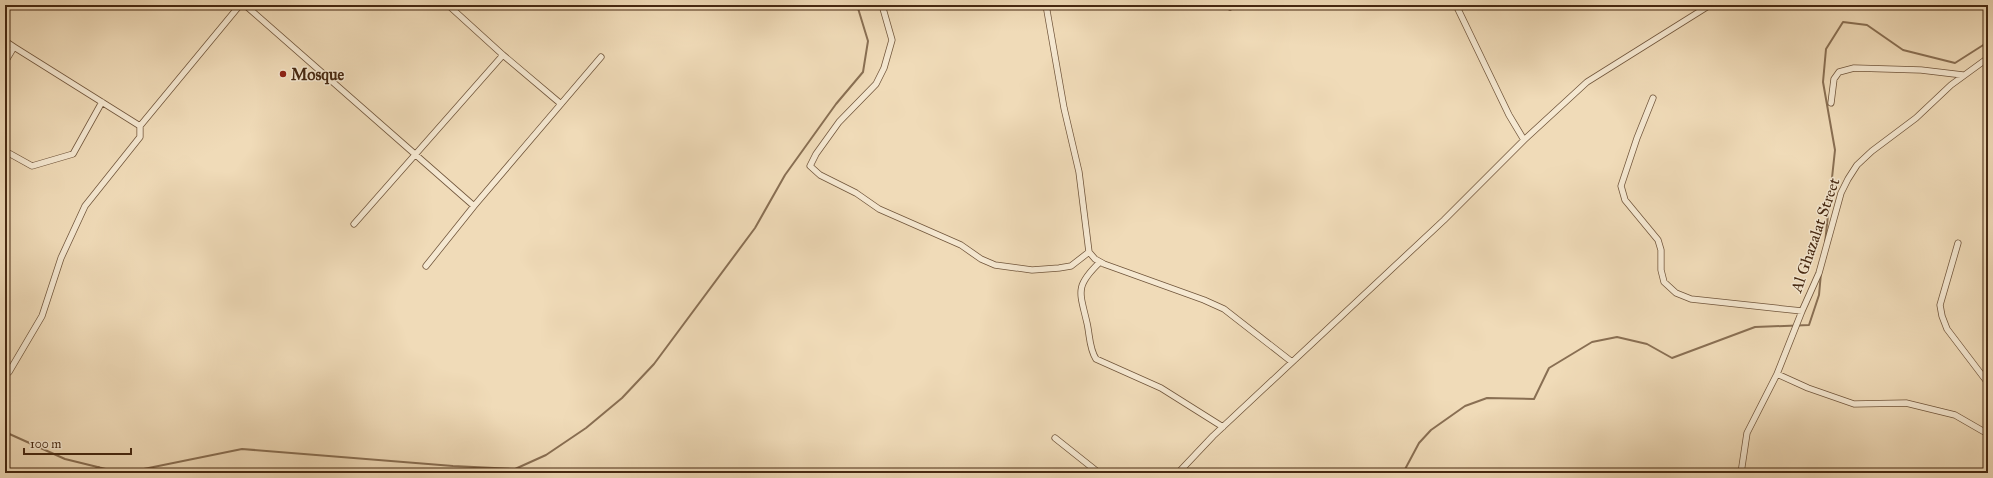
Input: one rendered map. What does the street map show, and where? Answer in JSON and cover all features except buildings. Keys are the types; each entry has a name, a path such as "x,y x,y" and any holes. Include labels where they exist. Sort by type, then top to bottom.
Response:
{"street":[{"path":"5,369 9,372 42,316 61,258 86,206 140,137 140,126 240,5"},
{"path":"245,5 474,206"},
{"path":"448,5 503,55 561,104"},
{"path":"882,5 892,40 884,68 876,84 839,122 816,154 810,166 820,176 856,193 879,209 961,245 981,259 995,265 1032,270 1059,268 1071,266 1089,252"},
{"path":"1046,5 1064,108 1078,172 1089,252 1100,262 1204,300 1224,309 1292,362"},
{"path":"1456,5 1509,115 1524,140"},
{"path":"1178,473 1223,427 1444,220 1524,140 1587,82 1710,5"},
{"path":"5,41 140,126"},
{"path":"5,62 14,47"},
{"path":"354,224 503,55"},
{"path":"426,266 474,206 600,57"},
{"name":"Al Ghazalat Street","path":"1741,473 1747,433 1777,374 1819,273 1841,193 1857,165 1872,151 1916,118 1964,75 1988,58"},
{"path":"1831,103 1834,79 1839,72 1854,68 1921,70 1964,75"},
{"path":"1653,98 1637,138 1621,186 1625,200 1658,240 1661,250 1661,270 1664,282 1676,293 1691,299 1802,311"},
{"path":"5,151 32,166 73,154 102,102"},
{"path":"1958,243 1940,305 1942,316 1947,330 1988,383"},
{"path":"1100,262 1088,274 1082,286 1080,301 1087,322 1091,351 1096,359 1161,388 1223,427"},
{"path":"1777,374 1808,388 1854,404 1906,403 1955,415 1988,434"},
{"path":"1056,438 1099,473"}],"waterway":[{"path":"124,473 242,449 453,466 515,469 546,455 586,428 622,398 654,364 755,228 785,175 836,104 863,72 868,41 857,5"},
{"path":"1825,243 1835,150 1823,82 1826,49 1843,22 1867,25 1903,50 1955,63 1988,42"},
{"path":"1403,473 1419,443 1431,430 1465,406 1487,398 1534,399 1549,368 1592,342 1617,337 1647,344 1672,358 1755,327 1809,325 1819,295 1821,273"},
{"path":"5,432 65,459 122,473"},
{"path":"87,473 99,467"},
{"path":"1309,470 1312,473"}],"place":[{"name":"Mosque","path":"283,74"}]}
